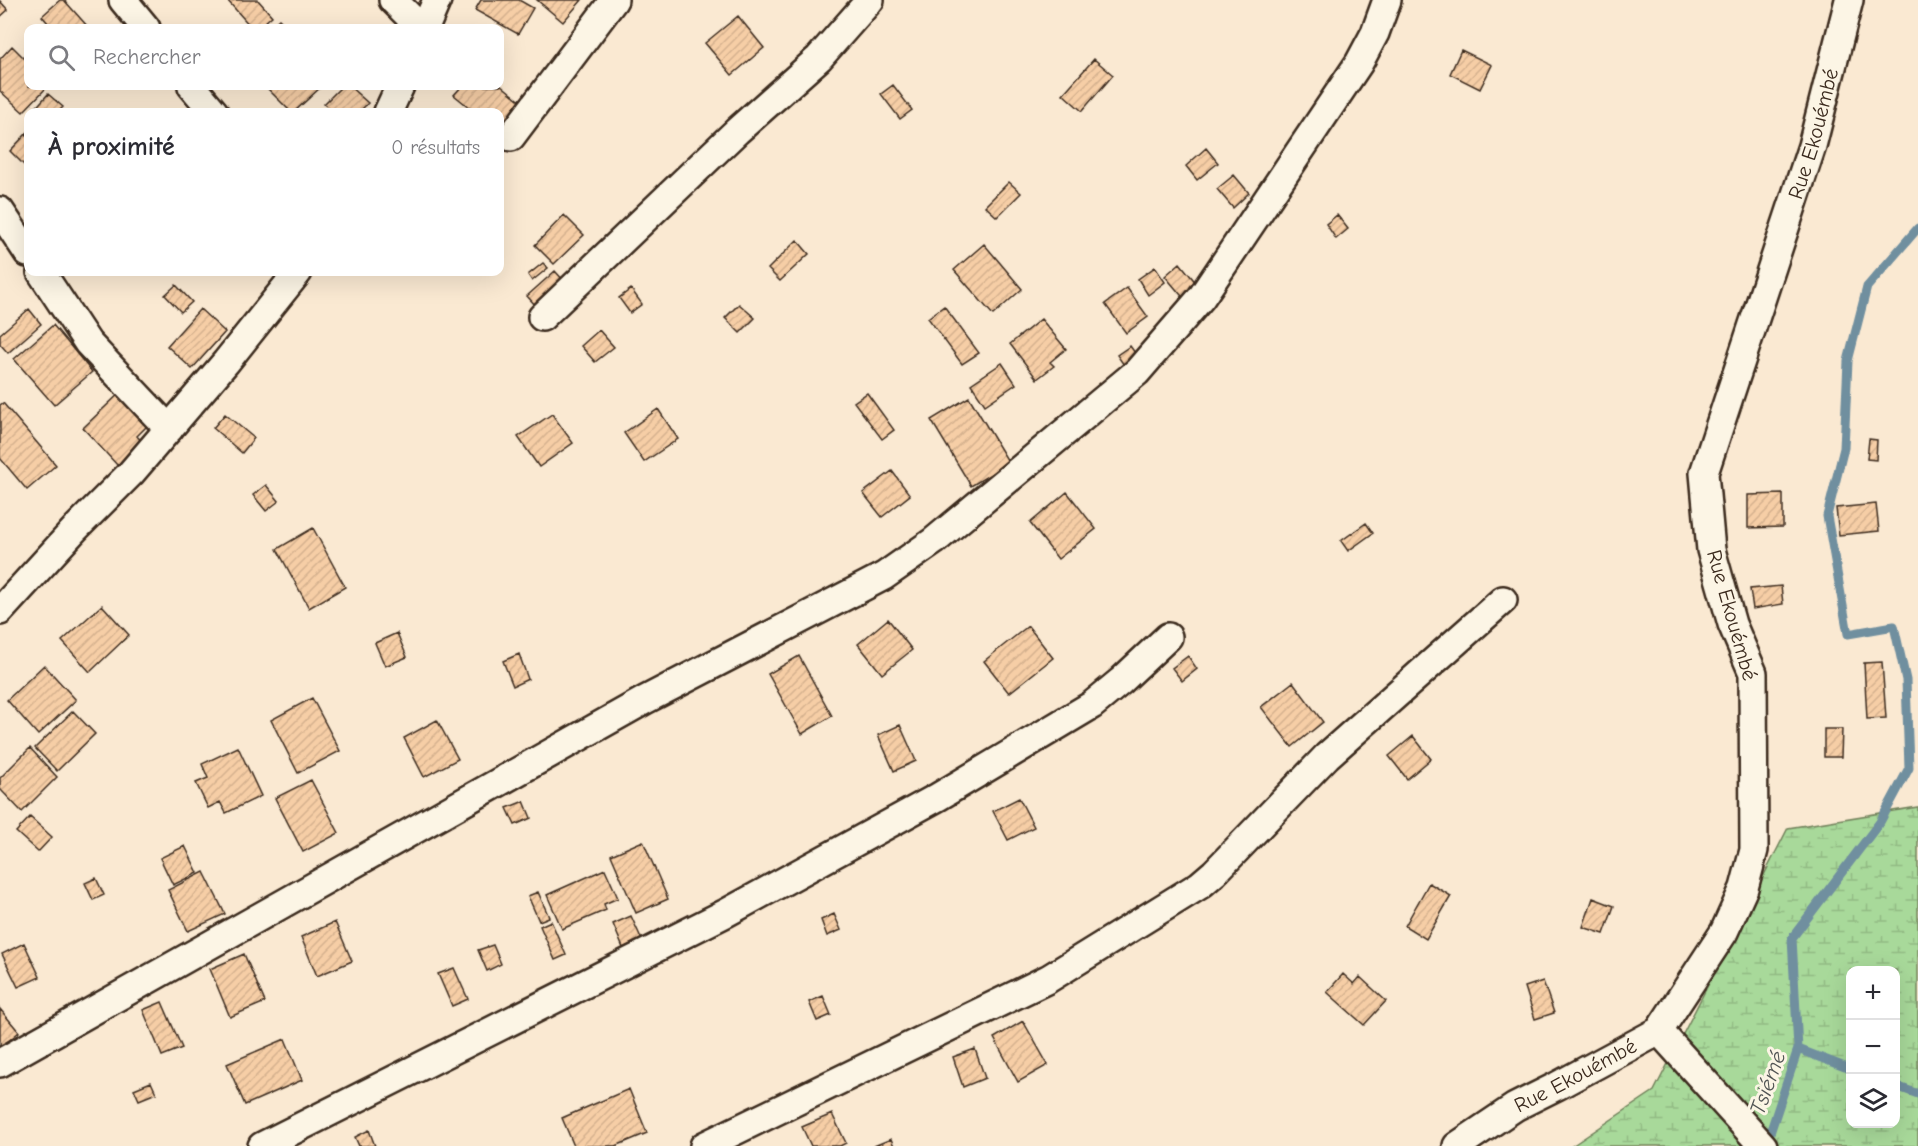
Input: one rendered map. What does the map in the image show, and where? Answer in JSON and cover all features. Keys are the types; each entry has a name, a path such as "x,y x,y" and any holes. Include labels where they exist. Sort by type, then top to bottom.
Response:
{"street":[{"path":"123,0 143,24"},
{"path":"393,0 419,24"},
{"path":"425,24 437,0"},
{"path":"511,137 614,0"},
{"path":"542,317 737,131 819,58 870,0"},
{"path":"0,1063 645,700 884,576 934,542 1137,372 1201,298 1359,63 1375,33 1387,0"},
{"name":"Rue Ekouémbé","path":"1457,1146 1515,1107 1659,1031 1724,932 1744,888 1754,850 1754,673 1732,624 1712,550 1704,473 1812,146 1849,0"},
{"path":"195,90 211,108"},
{"path":"390,108 398,90"},
{"path":"0,211 24,247"},
{"path":"44,276 88,342 169,429"},
{"path":"4,597 131,473 226,362 295,276"},
{"path":"704,1146 1048,979 1200,885 1327,756 1503,600"},
{"path":"262,1146 726,913 938,797 1092,705 1168,637"},
{"path":"1659,1031 1763,1146"}],"green space":[{"path":"1918,807 1918,1146 1572,1146 1654,1091 1788,828"}],"building":[{"path":"60,0 64,0 85,24 47,24 42,16"},
{"path":"227,0 258,0 272,16 263,24 248,24"},
{"path":"481,0 519,0 533,8 518,34 504,24 475,10"},
{"path":"537,0 582,0 563,22"},
{"path":"0,1 8,10 0,17"},
{"path":"738,16 764,48 732,75 705,43"},
{"path":"279,19 284,24 273,24"},
{"path":"12,46 24,58 24,90 44,90 27,108 24,108 23,112 0,91 0,59"},
{"path":"1461,50 1492,65 1480,89 1450,74"},
{"path":"1094,59 1113,75 1082,111 1063,94"},
{"path":"893,85 912,110 900,119 881,94"},
{"path":"504,87 524,104 504,128 504,108 470,108 454,95 458,90 504,90"},
{"path":"269,90 318,90 298,108 287,108"},
{"path":"338,90 353,90 368,103 363,108 328,108 324,104"},
{"path":"48,94 63,107 62,108 36,108"},
{"path":"24,136 24,165 10,151"},
{"path":"1206,148 1218,163 1197,180 1186,166"},
{"path":"1234,175 1249,193 1233,208 1217,189"},
{"path":"1009,182 1021,193 997,217 985,206"},
{"path":"564,215 584,235 554,264 535,245"},
{"path":"1337,215 1348,229 1336,239 1326,224"},
{"path":"797,240 809,254 780,281 768,269"},
{"path":"984,244 1022,289 993,315 954,270"},
{"path":"543,263 548,268 532,281 528,275"},
{"path":"1180,263 1201,289 1186,301 1165,276"},
{"path":"1155,267 1165,282 1148,295 1138,279"},
{"path":"555,271 565,282 537,307 527,296"},
{"path":"176,285 192,302 181,312 165,295"},
{"path":"1127,288 1148,317 1126,333 1105,304"},
{"path":"631,289 642,304 630,313 619,298"},
{"path":"739,304 755,318 740,333 725,318"},
{"path":"944,306 979,353 962,364 928,318"},
{"path":"29,309 41,324 8,353 0,344 0,334"},
{"path":"200,309 225,332 192,369 167,346"},
{"path":"1041,319 1066,349 1050,362 1054,366 1037,379 1010,344"},
{"path":"53,325 92,372 54,405 14,359"},
{"path":"599,330 614,347 595,362 581,346"},
{"path":"1130,346 1141,361 1128,371 1117,355"},
{"path":"1002,363 1016,384 985,405 971,384"},
{"path":"125,388 154,419 137,436 143,443 118,466 83,428"},
{"path":"867,393 894,430 882,439 854,402"},
{"path":"969,397 1009,463 971,486 931,420"},
{"path":"3,403 56,465 27,490 0,458 0,405"},
{"path":"658,409 678,439 644,462 624,433"},
{"path":"225,414 254,438 242,453 213,428"},
{"path":"552,414 573,443 539,467 518,437"},
{"path":"1869,439 1877,440 1876,460 1867,459"},
{"path":"892,471 910,495 882,517 863,493"},
{"path":"266,485 279,501 266,511 253,495"},
{"path":"1067,492 1096,529 1058,559 1030,523"},
{"path":"1783,494 1783,527 1748,528 1748,495"},
{"path":"1876,504 1879,531 1839,535 1836,508"},
{"path":"1366,523 1373,533 1348,551 1341,541"},
{"path":"313,528 345,587 309,608 277,549"},
{"path":"1781,586 1783,604 1753,609 1750,589"},
{"path":"102,605 129,635 90,672 62,641"},
{"path":"888,619 912,650 882,674 858,644"},
{"path":"1028,626 1053,658 1009,693 984,661"},
{"path":"397,633 407,657 385,666 375,643"},
{"path":"519,654 528,679 513,686 503,661"},
{"path":"799,656 832,716 802,734 768,674"},
{"path":"1188,656 1197,669 1182,681 1172,668"},
{"path":"1882,662 1886,718 1867,719 1864,663"},
{"path":"44,665 76,700 38,735 7,700"},
{"path":"1293,682 1323,722 1292,747 1261,707"},
{"path":"312,698 340,751 298,773 271,720"},
{"path":"73,711 95,734 57,771 35,748"},
{"path":"437,720 458,759 424,777 404,738"},
{"path":"900,725 916,761 894,771 878,735"},
{"path":"1824,729 1842,729 1841,757 1824,757"},
{"path":"1413,736 1431,759 1407,779 1389,756"},
{"path":"238,747 261,796 226,813 220,802 208,808 196,783 208,778 202,764"},
{"path":"30,748 57,777 22,812 0,789 0,778"},
{"path":"311,780 339,833 303,852 275,798"},
{"path":"1019,798 1034,827 1008,840 993,811"},
{"path":"524,801 531,818 515,825 507,808"},
{"path":"30,817 52,837 38,852 16,832"},
{"path":"643,841 668,899 636,913 611,855"},
{"path":"185,846 198,873 173,885 160,858"},
{"path":"605,869 618,898 604,904 606,910 562,929 547,895"},
{"path":"204,872 225,914 188,931 168,890"},
{"path":"96,878 104,895 93,900 85,883"},
{"path":"1429,883 1451,896 1426,939 1405,926"},
{"path":"538,892 549,917 539,921 528,896"},
{"path":"1593,898 1614,906 1604,934 1583,927"},
{"path":"834,914 841,930 827,936 821,920"},
{"path":"631,916 642,940 623,948 613,924"},
{"path":"551,921 566,955 555,960 540,926"},
{"path":"335,922 352,961 317,976 301,937"},
{"path":"24,943 40,977 18,987 2,954"},
{"path":"493,945 501,964 487,971 478,950"},
{"path":"244,954 265,1002 230,1017 210,969"},
{"path":"454,968 468,999 452,1006 438,974"},
{"path":"1343,974 1354,984 1360,977 1386,1001 1364,1025 1327,992"},
{"path":"1543,981 1554,1013 1535,1019 1525,987"},
{"path":"823,996 831,1015 817,1021 809,1002"},
{"path":"162,1002 182,1048 162,1056 143,1010"},
{"path":"0,1009 19,1032 0,1048"},
{"path":"1023,1021 1048,1065 1018,1082 994,1038"},
{"path":"285,1039 302,1080 245,1105 227,1064"},
{"path":"975,1049 985,1078 963,1087 953,1057"},
{"path":"151,1082 156,1093 139,1100 134,1089"},
{"path":"629,1089 647,1133 616,1146 574,1146 562,1118"},
{"path":"832,1114 846,1143 840,1146 811,1146 802,1127"},
{"path":"369,1130 375,1146 359,1146 355,1137"},
{"path":"891,1139 894,1146 874,1146"}],"waterway":[{"path":"1798,1049 1792,938 1880,822 1909,768 1906,680 1894,626 1848,634 1827,516 1844,448 1848,361 1867,287 1918,228"},
{"name":"Tsiémé","path":"1766,1145 1798,1049 1846,1067"},
{"name":"Tsiémé","path":"1900,1087 1918,1094"}]}
